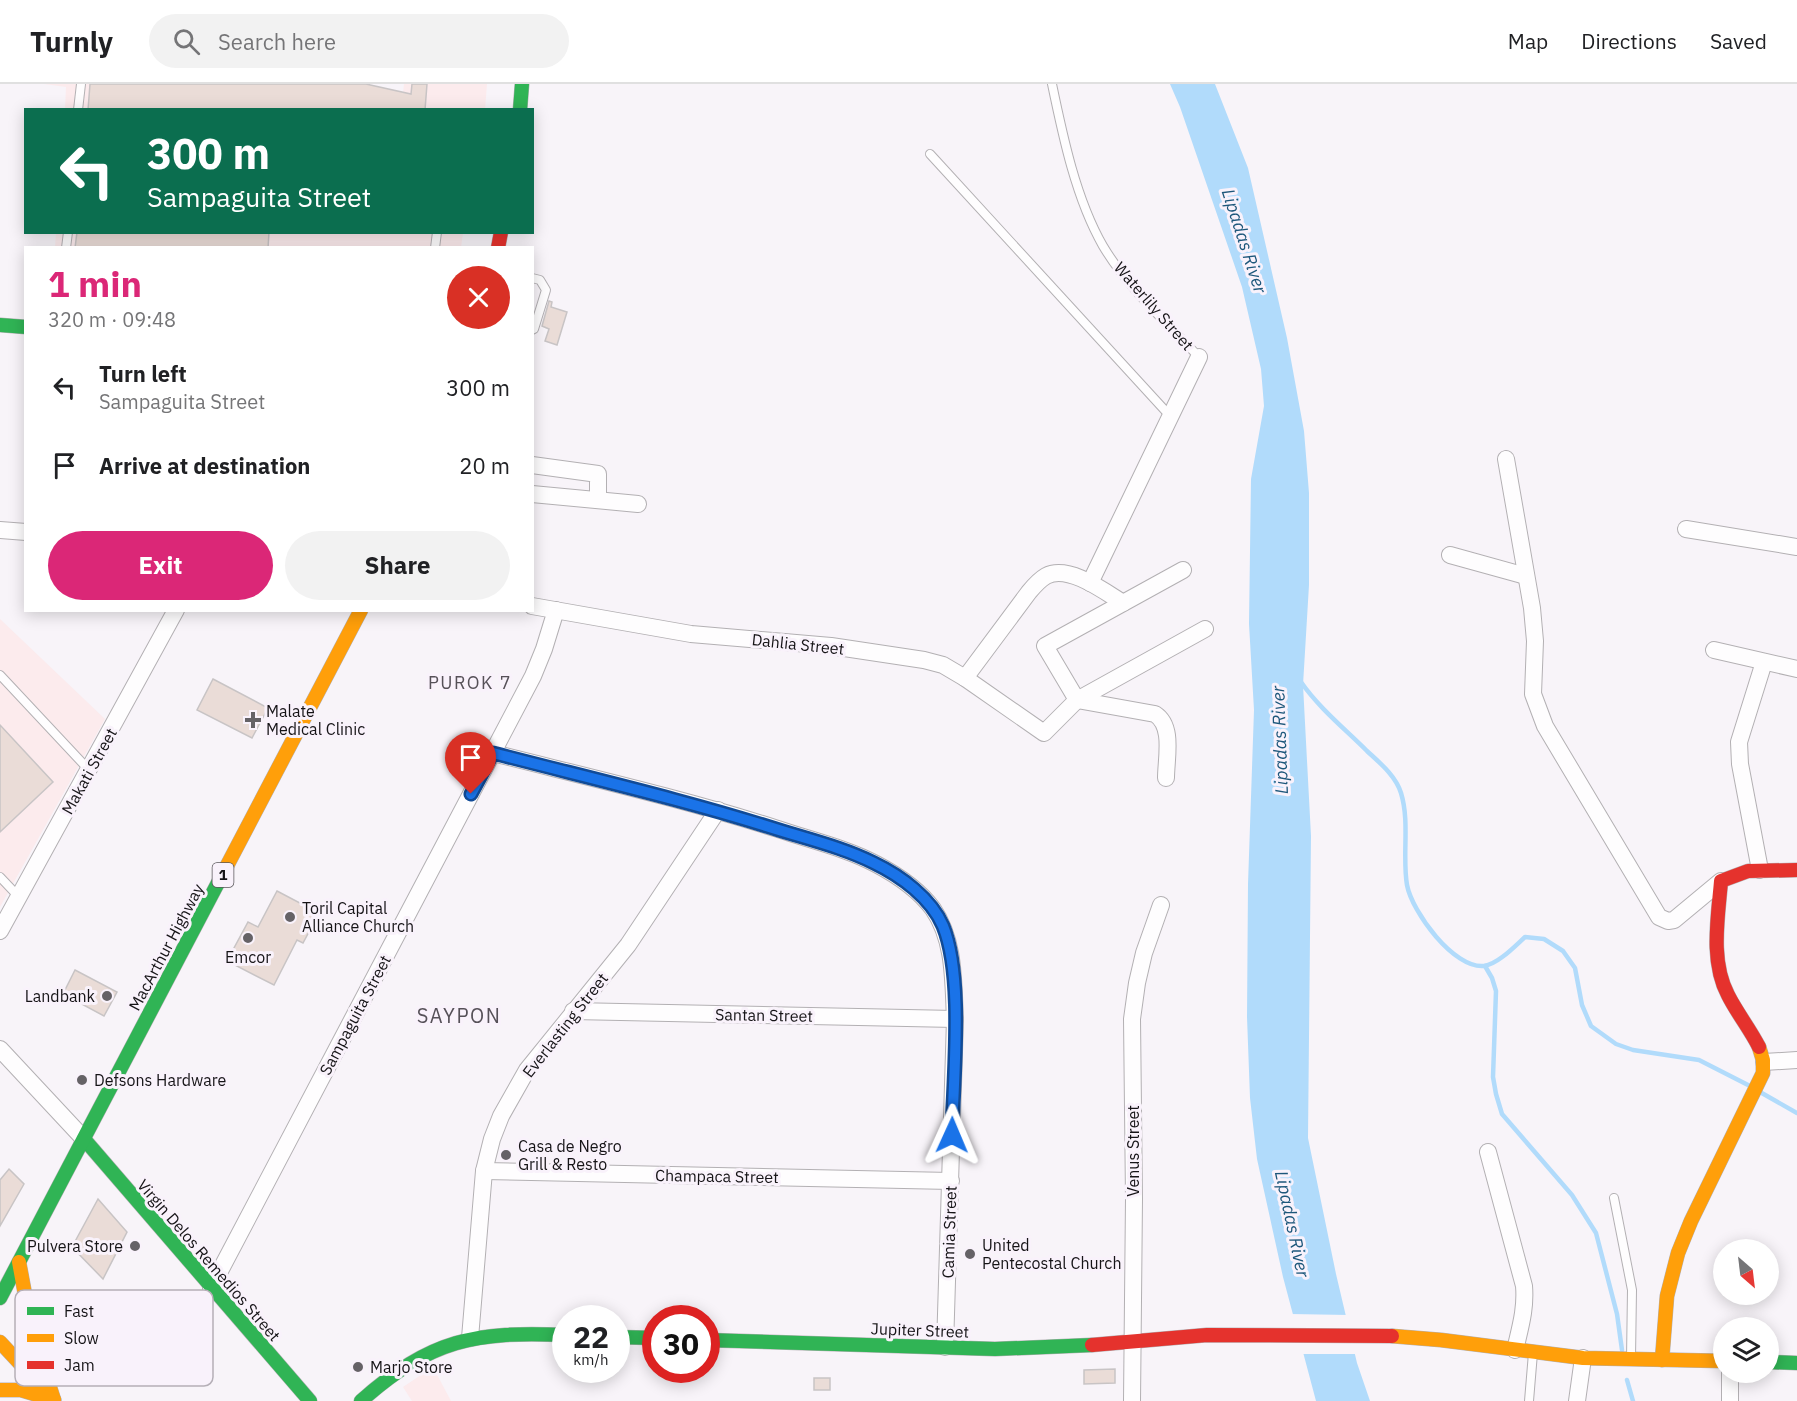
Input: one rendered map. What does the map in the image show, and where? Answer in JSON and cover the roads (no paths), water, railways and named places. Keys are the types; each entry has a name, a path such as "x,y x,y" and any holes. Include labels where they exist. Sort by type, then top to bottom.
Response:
{"main road":[{"path":"520,108 522,84"},
{"path":"0,325 24,327"},
{"name":"MacArthur Highway","path":"0,1298 360,612"},
{"path":"1662,1360 1667,1296 1678,1253 1706,1188 1756,1090 1764,1062 1758,1044 1730,1002 1722,981 1719,940 1721,881 1737,873 1760,870 1797,870"},
{"name":"Virgin Delos Remedios Street","path":"84,1139 310,1401"},
{"path":"19,1262 23,1290"},
{"name":"Jupiter Street","path":"720,1340 1038,1348 1251,1334 1373,1335 1441,1340 1583,1358 1713,1361"},
{"path":"361,1401 393,1374 419,1357 443,1346 470,1338 492,1335 552,1335"},
{"path":"0,1342 15,1358"},
{"path":"1779,1362 1797,1363"},
{"path":"41,1386 54,1400"},
{"path":"0,1390 32,1391 54,1400"}],"street":[{"path":"1090,583 1199,357"},
{"path":"1506,459 1535,641 1533,694 1555,745 1654,911 1663,920 1674,920 1721,881"},
{"path":"534,465 598,474 598,500"},
{"path":"534,494 638,504"},
{"path":"1686,529 1797,547"},
{"path":"0,530 24,532"},
{"path":"1450,555 1526,576"},
{"path":"1166,778 1167,731 1160,718 1155,714 1077,700 1045,646 1183,570"},
{"path":"965,678 1038,580 1048,574 1059,572 1070,574 1123,603"},
{"name":"Dahlia Street","path":"534,606 691,634 794,642 898,655 943,666 965,678 1044,733 1077,700"},
{"name":"Sampaguita Street","path":"212,1288 533,676 556,610"},
{"name":"Makati Street","path":"0,931 175,612"},
{"path":"1077,700 1205,629"},
{"path":"1714,650 1797,669"},
{"path":"1760,870 1740,764 1739,742 1764,662"},
{"name":"Camia Street","path":"493,753 718,810 854,855 875,863 915,890 932,908 943,926 949,946 955,1019 945,1347"},
{"name":"Everlasting Street","path":"470,1338 484,1171 492,1139 514,1091 543,1048 628,945 718,810"},
{"name":"Venus Street","path":"1132,1401 1134,1199 1132,1019 1142,963 1161,905"},
{"name":"Santan Street","path":"573,1011 955,1019"},
{"path":"0,1048 84,1139"},
{"path":"1764,1062 1797,1060"},
{"path":"1488,1152 1524,1286 1525,1302 1515,1350"},
{"name":"Champaca Street","path":"484,1171 951,1181"},
{"path":"1576,1401 1583,1358"},
{"path":"1730,1383 1730,1401"}],"lane":[{"path":"78,108 81,84"},
{"name":"Waterlily Street","path":"1052,84 1061,127 1082,197 1103,245 1127,280 1199,357"},
{"path":"930,154 1171,417"},
{"path":"534,278 540,280 546,290 534,329"},
{"path":"0,675 89,770"},
{"path":"0,877 19,897"},
{"path":"1614,1198 1632,1290 1631,1359"},
{"path":"1529,1401 1533,1352"}],"water":[{"name":"Lipadas River","path":"1170,84 1215,84 1248,168 1287,338 1304,431 1309,493 1309,585 1303,685 1311,836 1308,1138 1336,1274 1357,1363 1370,1401 1316,1401 1283,1277 1257,1159 1250,1098 1247,1017 1248,884 1254,710 1249,624 1251,479 1264,406 1261,369 1242,287"}],"waterway":[{"path":"1301,682 1324,709 1387,770 1399,787 1404,804 1406,827 1407,885 1417,909 1436,937 1448,949 1472,964 1484,966 1500,958 1525,937 1544,939 1563,951 1575,968 1582,1005 1591,1026 1616,1044 1633,1050 1699,1060 1750,1086"},
{"path":"1485,966 1496,991 1493,1077 1502,1114 1572,1195 1596,1233 1617,1314 1622,1350"},
{"path":"1760,1092 1797,1113"},
{"path":"1627,1380 1633,1401"}],"place":[{"name":"Malate Medical Clinic","path":"253,720"},
{"name":"Toril Capital Alliance Church","path":"290,917"},
{"name":"Emcor","path":"248,938"},
{"name":"Landbank","path":"107,996"},
{"name":"Defsons Hardware","path":"82,1080"},
{"name":"Casa de Negro Grill & Resto","path":"506,1155"},
{"name":"Pulvera Store","path":"135,1246"},
{"name":"United Pentecostal Church","path":"970,1254"},
{"name":"Marjo Store","path":"358,1367"}],"district":[{"name":"PUROK 7","path":"470,683"},
{"name":"SAYPON","path":"459,1016"}]}
